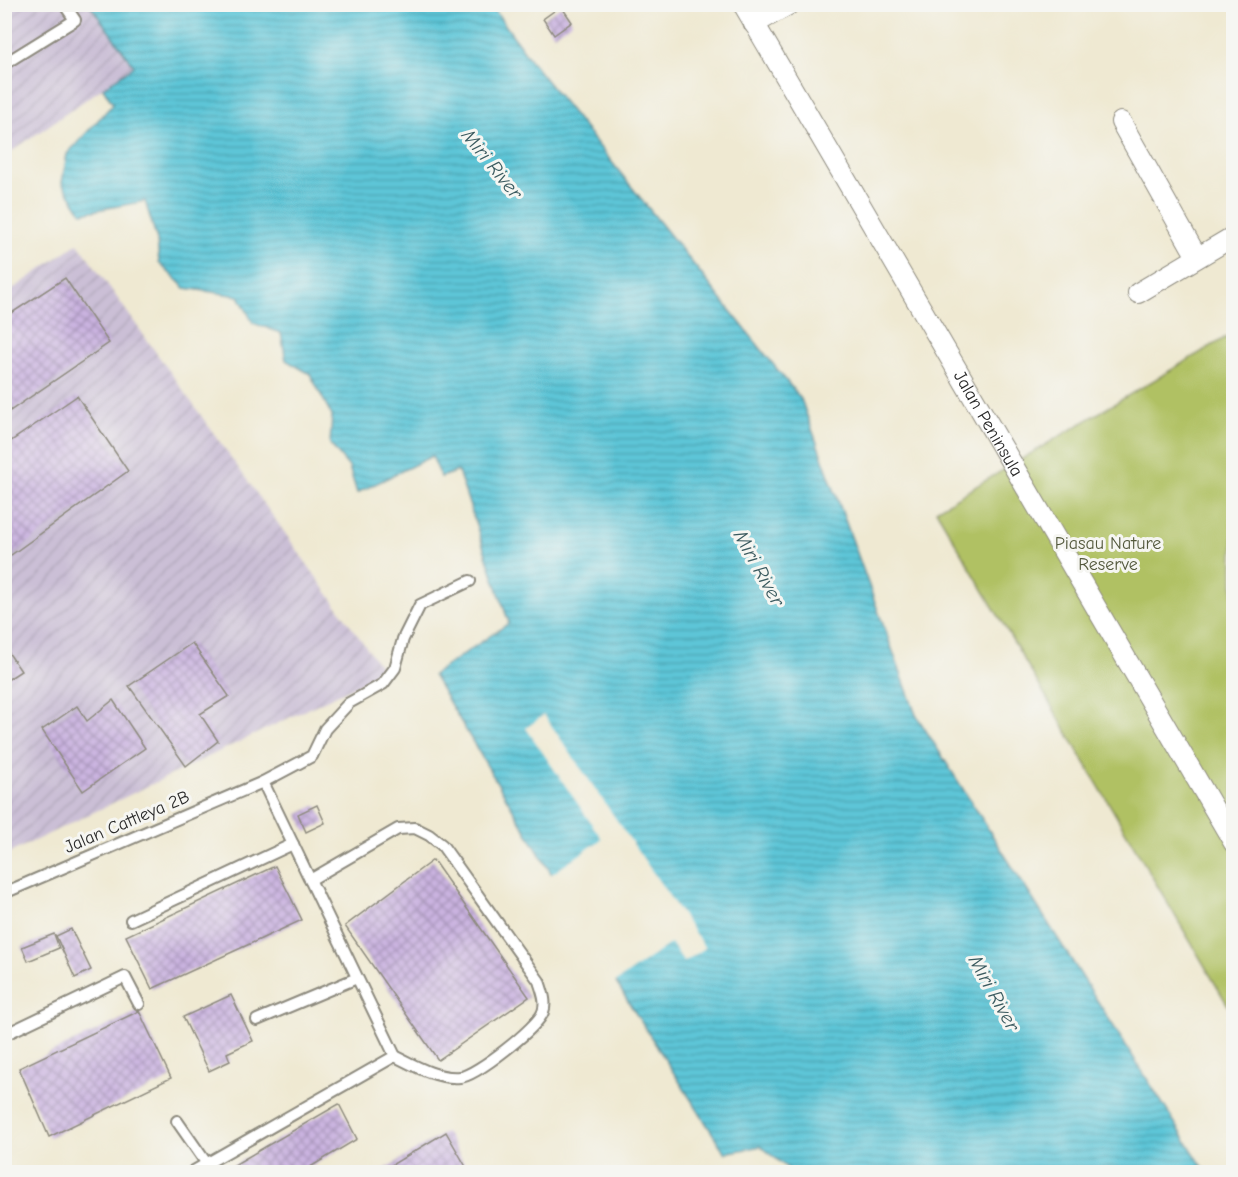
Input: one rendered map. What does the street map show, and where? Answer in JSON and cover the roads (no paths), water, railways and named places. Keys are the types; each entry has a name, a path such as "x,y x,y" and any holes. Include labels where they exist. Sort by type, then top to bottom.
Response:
{"street":[{"name":"Jalan Peninsula","path":"743,4 1233,843"},
{"path":"754,24 790,4"},
{"path":"1120,122 1197,256"},
{"path":"1138,293 1233,236"}],"lane":[{"path":"4,64 75,20 64,4"},
{"name":"Jalan Cattleya 2B","path":"4,893 263,782 312,756 325,729 349,703 383,684 394,668 403,639 420,605 470,581"},
{"path":"263,782 293,844 310,880 357,978 395,1056 426,1071 448,1077 463,1077 489,1063 535,1024 543,1012 544,998 538,981 442,845 429,835 415,828 398,829 310,880"},
{"path":"131,920 293,844"},
{"path":"4,1035 125,977 139,1004"},
{"path":"257,1020 357,978"},
{"path":"192,1173 395,1056"},
{"path":"177,1120 207,1164"}],"water":[{"name":"Miri River","path":"90,5 491,5 531,61 801,399 916,715 1206,1172 792,1172 761,1146 725,1153 617,984 433,675 509,623 458,471 441,477 432,456 357,493 349,467 330,444 332,416 310,374 286,360 281,333 253,323 239,296 185,288 159,263 157,240 145,201 82,213 62,183 67,154 113,104 103,88 134,66"}],"park label":[{"name":"Piasau Nature Reserve","path":"1108,553"}]}
